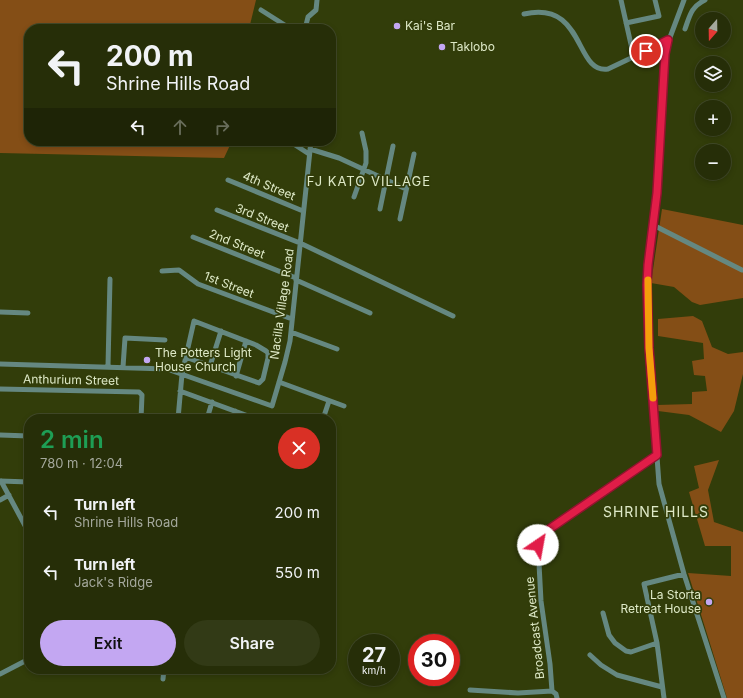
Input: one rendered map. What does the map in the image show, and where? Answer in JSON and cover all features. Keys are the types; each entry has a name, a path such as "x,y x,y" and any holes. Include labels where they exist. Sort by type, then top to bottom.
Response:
{"street":[{"path":"306,24 308,17 316,10 317,0"},
{"path":"621,0 632,50"},
{"path":"626,23 659,16 655,0"},
{"path":"684,0 668,40 665,54 657,193 648,265 648,314 657,455 661,491 684,574 724,698"},
{"path":"685,29 692,11 698,3 705,0"},
{"path":"524,14 533,10 547,9 562,13 571,23 592,63 599,69 604,70 668,40"},
{"path":"261,10 283,24"},
{"path":"354,197 364,169 366,158 362,133"},
{"path":"299,146 310,152 339,158 406,190"},
{"name":"Nacilla Village Road","path":"0,364 164,368 272,406 288,351 291,332 311,146"},
{"path":"380,209 393,146"},
{"path":"400,219 414,154"},
{"name":"4th Street","path":"228,180 303,211"},
{"name":"3rd Street","path":"217,210 300,244 453,316"},
{"path":"653,225 742,270"},
{"name":"2nd Street","path":"193,237 296,279 370,313"},
{"name":"1st Street","path":"162,271 179,270 198,284 292,319"},
{"path":"108,366 110,279"},
{"path":"0,312 28,313"},
{"path":"178,414 182,374 185,357 194,321 246,341 264,349 268,353 265,372 262,381 259,383 185,357"},
{"path":"210,366 221,331"},
{"path":"291,332 337,349"},
{"path":"123,367 125,338 165,340"},
{"path":"236,376 246,341"},
{"path":"279,382 344,406"},
{"name":"Anthurium Street","path":"0,389 139,392 141,393 141,414"},
{"path":"180,391 243,414"},
{"path":"325,414 329,401"},
{"path":"208,414 212,402"},
{"path":"0,435 24,436"},
{"name":"Broadcast Avenue","path":"552,691 550,664 541,601 538,545 540,538 545,532 657,455"},
{"path":"24,482 1,481 24,523"},
{"path":"0,500 8,495"},
{"path":"664,698 657,644 644,584 684,574"},
{"path":"603,613 609,635 615,643 626,651 631,652 657,644"},
{"path":"590,655 601,665 617,675 662,687"},
{"path":"0,674 24,662"},
{"path":"163,679 164,674"},
{"path":"470,690 518,693 552,691 558,698"}],"shaded area":[{"path":"0,0 256,0 250,24 24,24 24,146 230,146 224,158 0,153"},
{"path":"662,209 743,225 743,298 700,305 692,302 674,287 651,283"},
{"path":"693,316 702,321 712,347 728,354 743,352 743,374 734,411 721,432 689,415 658,411 657,405 692,404 692,392 707,391 705,376 694,375 692,361 704,359 703,343 658,336 658,319"},
{"path":"719,460 708,490 714,522 743,532 743,698 727,698 688,573 731,576 731,546 705,546 689,492 699,488 694,466"}],"slow traffic":[{"path":"648,280 649,348 653,398"}],"place":[{"name":"Kai's Bar","path":"397,26"},
{"name":"Taklobo","path":"442,47"},
{"name":"The Potters Light House Church","path":"147,360"},
{"name":"La Storta Retreat House","path":"709,602"}],"district":[{"name":"FJ KATO VILLAGE","path":"369,181"},
{"name":"SHRINE HILLS","path":"656,512"}],"route":[{"path":"538,545 542,534 657,455 649,348 647,285 657,193 665,54 668,40 646,51"}]}
